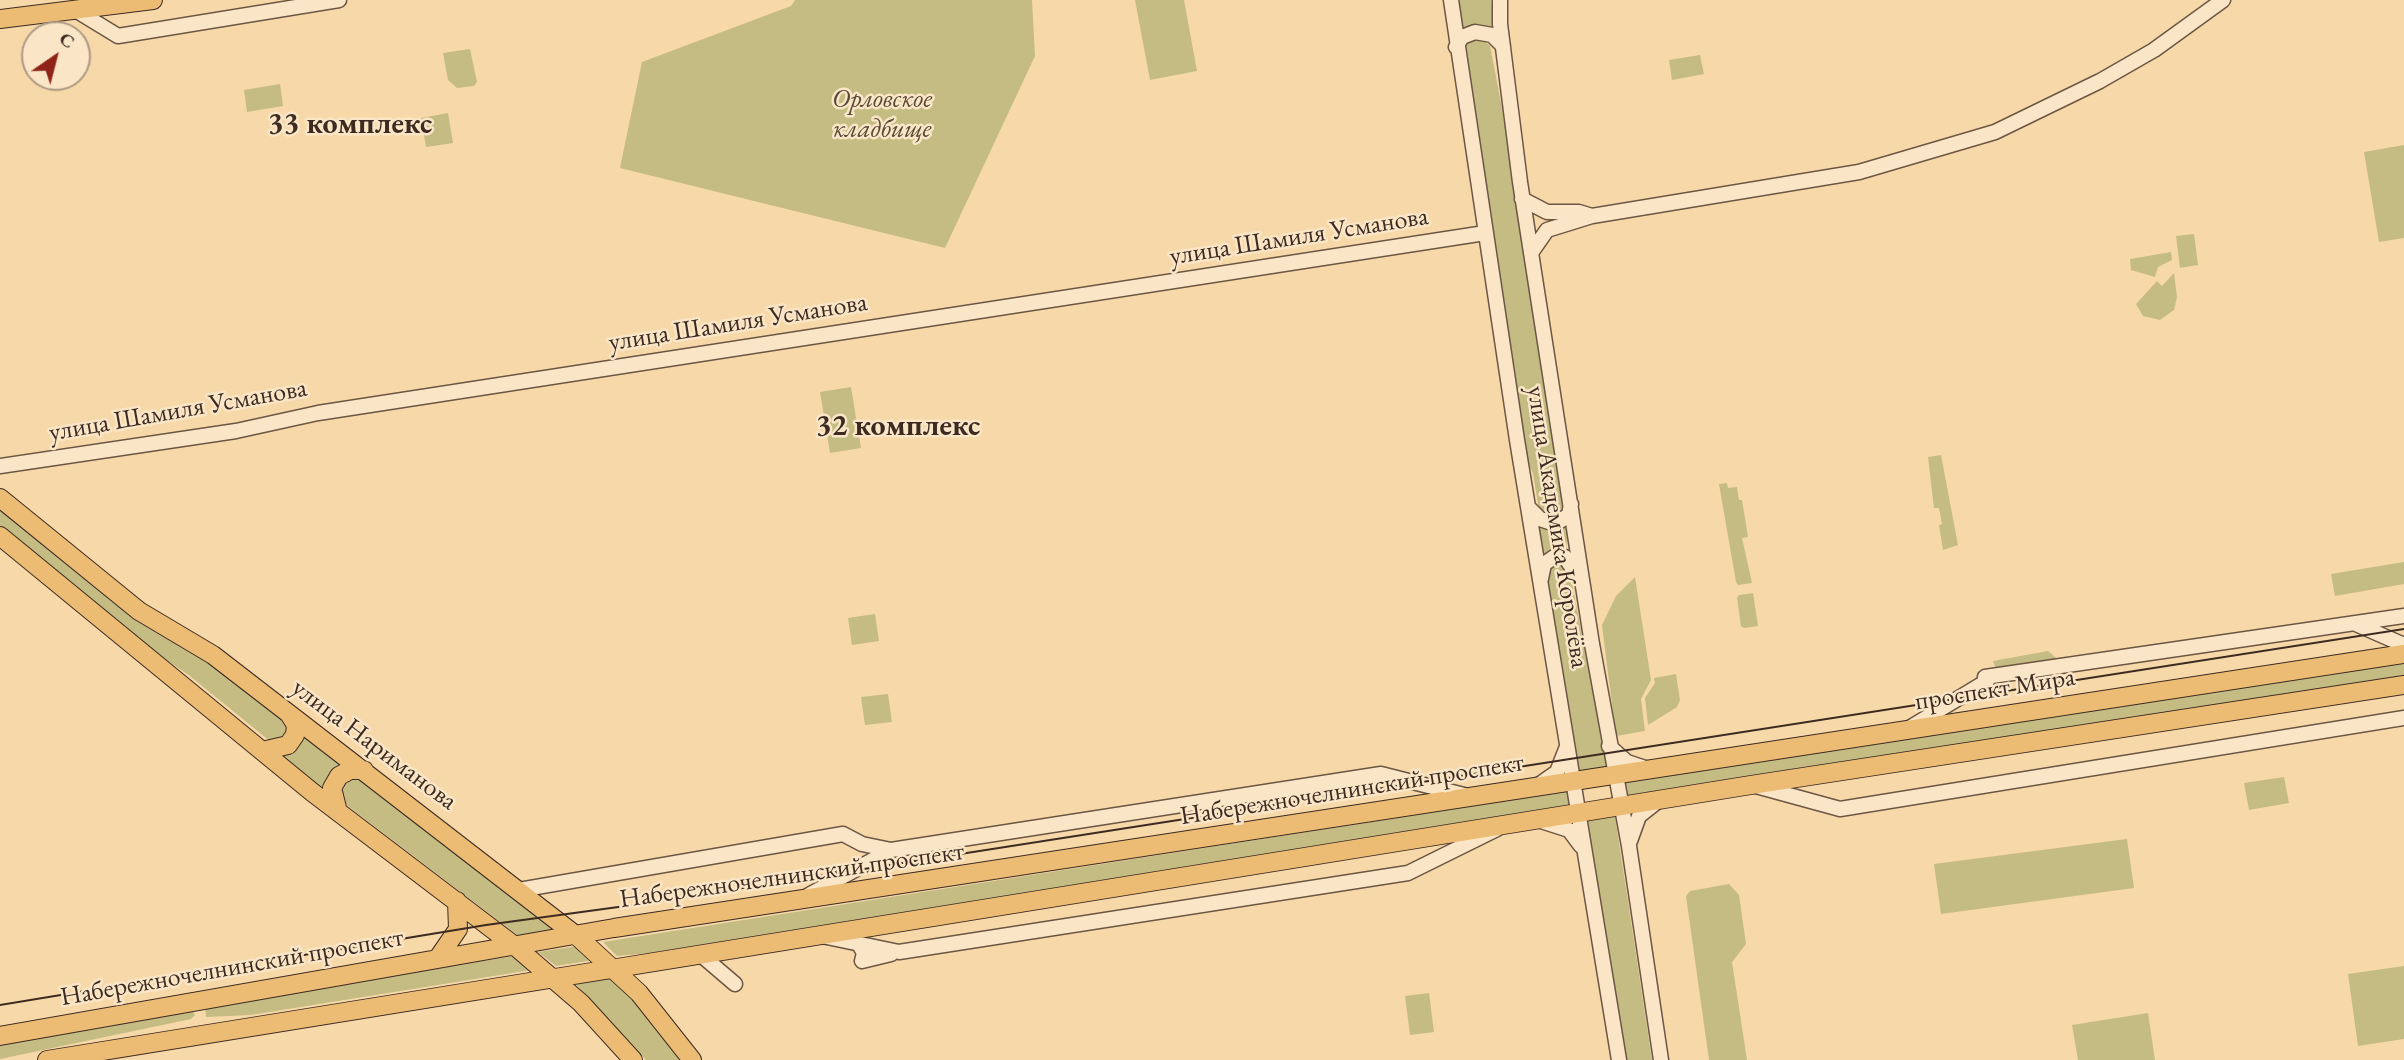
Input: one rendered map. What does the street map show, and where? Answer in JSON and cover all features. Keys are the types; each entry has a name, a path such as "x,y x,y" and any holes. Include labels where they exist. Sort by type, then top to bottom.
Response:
{"main road":[{"path":"0,19 153,0"},
{"name":"улица Нариманова","path":"0,498 139,611 213,655 578,937 645,1000 692,1060"},
{"path":"0,536 338,812 516,947 596,1018 633,1060"},
{"name":"проспект Мира","path":"1594,779 2404,653"},
{"path":"47,1060 1751,785 2404,684"},
{"path":"262,751 288,746 295,735 296,725 288,712"},
{"path":"338,812 332,788 339,776 350,770 364,770"},
{"name":"Набережночелнинский проспект","path":"0,1036 438,958 578,937 614,928 795,903 1594,779"},
{"path":"438,958 458,929 457,901"},
{"path":"645,1000 642,983 652,962"},
{"path":"174,1005 197,1006 202,1011 203,1020 199,1028 180,1038"}],"street":[{"path":"77,11 118,36 338,0"},
{"name":"улица Академика Королёва","path":"1451,0 1527,506 1619,1060"},
{"name":"улица Академика Королёва","path":"1500,0 1522,199 1609,745 1629,846 1661,1060"},
{"path":"1531,253 1547,230 1592,216 1858,172 1984,135 2100,81 2154,50 2223,0"},
{"path":"1456,47 1462,37 1475,32 1492,35 1503,46"},
{"path":"1522,199 1547,212 1579,212 1592,216"},
{"name":"улица Шамиля Усманова","path":"0,466 236,430 330,411 1485,233"},
{"path":"1527,506 1540,519 1555,524 1569,515 1571,504"},
{"path":"1540,584 1544,564 1557,555 1566,557 1574,568 1585,598"},
{"path":"1906,731 1987,681 1985,677 2404,616"},
{"path":"2355,624 2404,645"},
{"path":"1751,785 1840,808 2404,718"},
{"path":"1531,788 1549,780 1557,772 1567,744"},
{"path":"1609,745 1628,762 1653,770"},
{"path":"519,890 666,862 843,835 862,845 891,850 1381,774 1477,798"},
{"path":"1629,846 1639,816 1658,800"},
{"path":"1536,820 1569,830 1578,839 1584,852"},
{"path":"820,935 860,946 899,952 1408,873 1499,827"},
{"path":"795,903 891,850"},
{"path":"700,954 735,984"}],"green space":[{"name":"Орловское кладбище","path":"795,0 1032,0 1035,56 945,248 620,168 642,62 791,6"},
{"path":"1135,0 1184,0 1197,71 1150,80"},
{"path":"1454,0 1491,0 1494,30 1476,24 1459,34"},
{"path":"1482,39 1490,46 1502,108 1566,507 1564,512 1551,518 1539,510 1533,473 1527,462 1463,51 1468,42"},
{"path":"470,49 477,82 474,86 457,88 448,80 443,53"},
{"path":"1700,55 1704,74 1672,80 1669,60"},
{"path":"280,84 283,106 247,112 244,90"},
{"path":"448,113 453,143 426,147 421,118"},
{"path":"2404,145 2404,238 2379,242 2364,152"},
{"path":"2194,234 2198,265 2180,268 2176,236"},
{"path":"2171,252 2172,260 2158,267 2155,277 2131,270 2130,259"},
{"path":"2174,273 2177,297 2174,310 2160,320 2143,316 2136,304 2157,281 2162,286"},
{"path":"851,387 861,448 830,453 820,392"},
{"path":"1941,455 1958,545 1943,550 1939,525 1942,524 1939,508 1934,508 1928,457"},
{"path":"1727,483 1728,488 1737,487 1739,500 1742,500 1748,537 1742,538 1752,583 1738,585 1736,582 1719,484"},
{"path":"0,506 289,724 287,738 271,742 190,676 139,641 0,528"},
{"path":"1568,522 1566,552 1554,550 1541,555 1536,526 1546,528"},
{"path":"2404,562 2404,584 2335,596 2331,574"},
{"path":"1563,564 1570,572 1607,768 1577,773 1546,577 1548,569"},
{"path":"1635,577 1651,680 1641,699 1645,731 1616,736 1602,625 1616,596"},
{"path":"1753,593 1758,626 1744,628 1741,626 1737,598 1739,595"},
{"path":"875,614 879,641 852,645 848,618"},
{"path":"2048,651 2061,662 1996,669 1993,661"},
{"path":"2404,660 2404,675 1624,798 1622,783"},
{"path":"1676,674 1680,700 1677,707 1648,725 1645,698 1655,683 1654,678"},
{"path":"888,694 892,722 865,725 861,697"},
{"path":"302,730 348,763 328,795 279,755 292,751"},
{"path":"2284,777 2289,803 2249,810 2244,783"},
{"path":"347,779 362,780 554,930 520,937 340,800 341,785"},
{"path":"1569,791 1571,807 650,953 617,956 603,942"},
{"path":"1615,816 1652,1060 1627,1060 1585,821"},
{"path":"2127,839 2134,888 1941,914 1934,864"},
{"path":"1729,884 1739,895 1746,944 1732,962 1747,1060 1709,1060 1686,896 1690,891"},
{"path":"578,946 595,960 556,966 538,952"},
{"path":"514,956 531,970 251,1015 206,1017 205,1006"},
{"path":"2404,966 2404,1039 2358,1046 2348,974"},
{"path":"611,976 639,1005 681,1060 646,1060 575,983"},
{"path":"1429,993 1434,1032 1410,1035 1405,996"},
{"path":"192,1010 195,1015 191,1019 0,1059 0,1042"},
{"path":"2148,1013 2155,1060 2078,1060 2072,1025"}],"tram line":[{"path":"0,1005 486,925 633,905 2404,629"}],"district":[{"name":"33 комплекс","path":"350,125"},
{"name":"32 комплекс","path":"898,427"}]}
